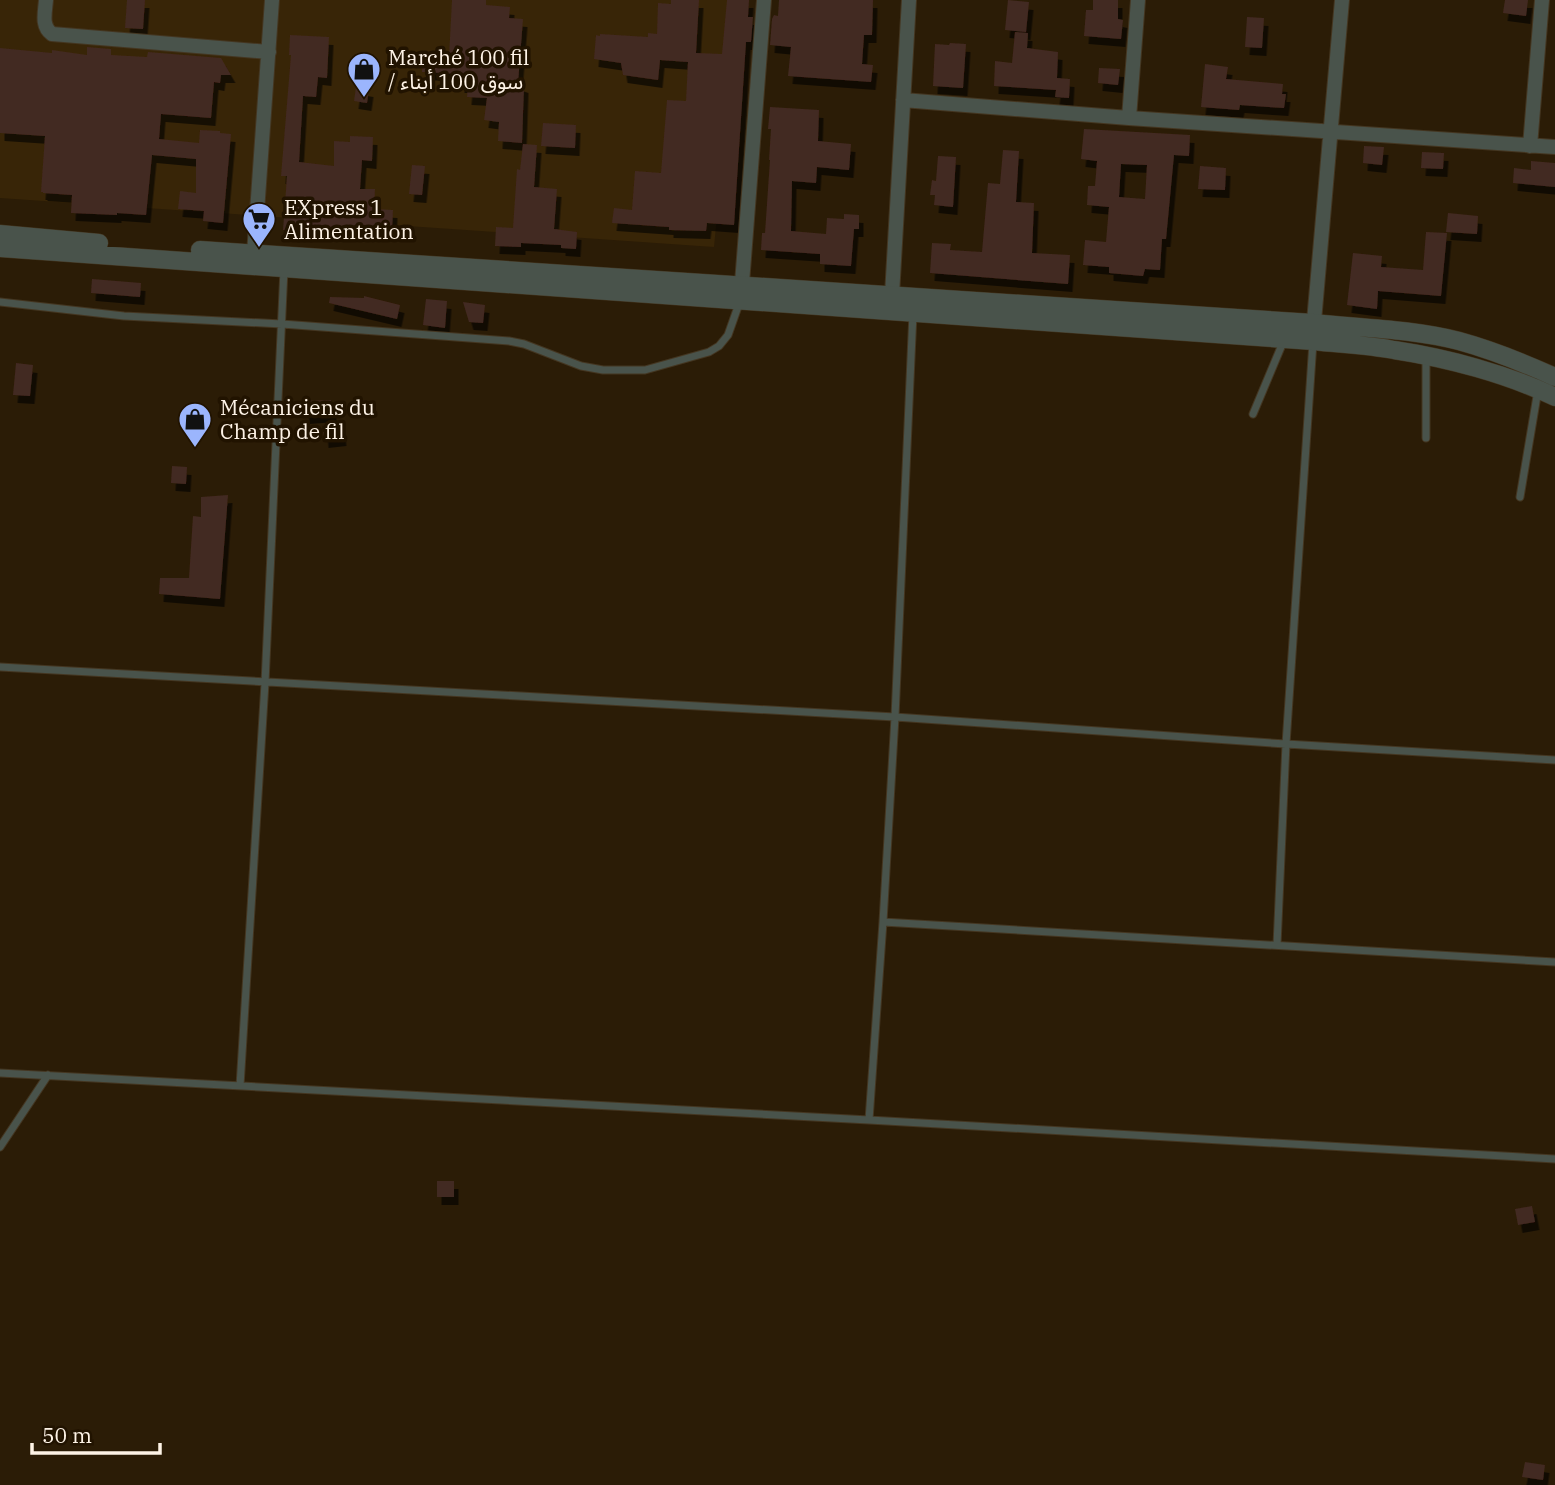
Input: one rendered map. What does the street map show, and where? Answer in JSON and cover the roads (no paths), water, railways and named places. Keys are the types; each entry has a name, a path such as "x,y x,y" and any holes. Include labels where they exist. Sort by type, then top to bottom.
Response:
{"street":[{"path":"46,0 44,21 47,30 52,34 269,52"},
{"path":"254,254 272,0"},
{"path":"741,293 764,0"},
{"path":"892,295 909,0"},
{"path":"1129,118 1138,0"},
{"path":"1313,341 1342,0"},
{"path":"1530,146 1542,0"},
{"path":"904,100 1555,147"},
{"path":"0,234 741,293 913,313 1392,349 1483,371 1555,397"},
{"path":"0,248 285,268 741,293 892,295 1314,323 1457,341 1486,349 1555,377"}],"lane":[{"path":"240,1086 265,683 285,268"},
{"path":"0,302 124,316 282,324 509,341 581,366 603,370 645,370 709,352 719,346 728,335 741,293"},
{"path":"869,1120 895,717 913,313"},
{"path":"1253,414 1284,339"},
{"path":"1277,945 1286,744 1313,341"},
{"path":"1426,356 1426,438"},
{"path":"1520,497 1538,389"},
{"path":"0,667 895,717 1555,760"},
{"path":"883,922 1555,962"},
{"path":"0,1073 1555,1159"},
{"path":"0,1147 48,1075"}],"place":[{"name":"Marché 100 fil / سوق 100 أبناء","path":"364,99"},
{"name":"EXpress 1 Alimentation","path":"259,249"},
{"name":"Mécaniciens du Champ de fil","path":"195,449"}]}
